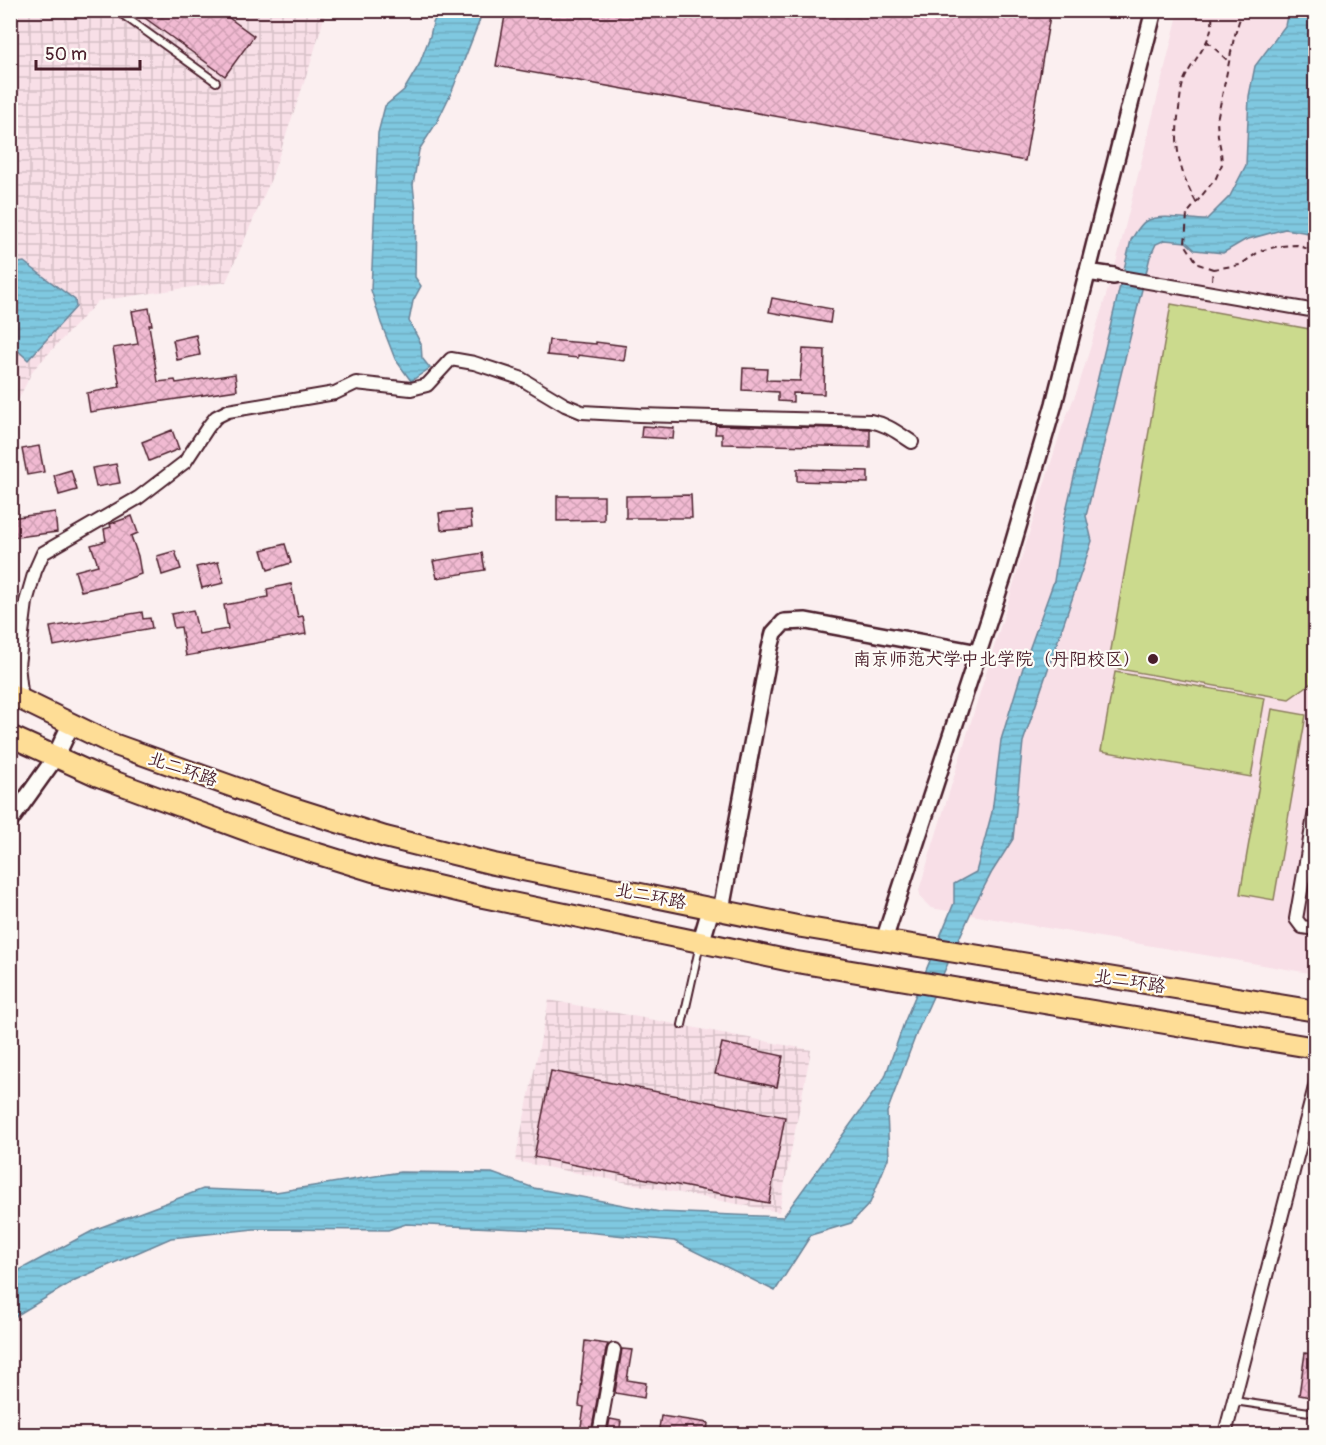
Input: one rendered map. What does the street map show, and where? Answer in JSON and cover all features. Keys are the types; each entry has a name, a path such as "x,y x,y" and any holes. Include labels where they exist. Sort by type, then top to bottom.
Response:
{"main road":[{"name":"北二环路","path":"16,698 113,744 287,806 385,837 494,864 802,927 1316,1011"},
{"path":"55,758 71,724"},
{"name":"北二环路","path":"10,736 96,775 270,839 373,871 483,897 791,961 1316,1048"},
{"path":"701,942 716,909"}],"street":[{"path":"884,940 1005,571 1051,416 1154,10"},
{"path":"1087,272 1316,310"},
{"path":"16,698 26,602 43,553 138,498 185,462 216,417 228,411 336,393 356,383 411,389 427,385 451,359 474,363 520,378 565,405 582,412 651,416 870,421 891,428 912,442"},
{"path":"716,909 770,648 774,633 784,622 806,621 979,652"},
{"path":"10,821 55,758"},
{"path":"1316,805 1296,919 1302,927 1316,929"},
{"path":"1225,1434 1316,1083"},
{"path":"599,1434 614,1350"}],"lane":[{"path":"116,10 216,82"},
{"path":"682,1025 701,942"},
{"path":"1234,1401 1316,1413"}],"path":[{"path":"1196,202 1183,176 1178,157 1176,128 1185,79 1207,41 1212,27 1212,10"},
{"path":"1245,10 1239,21 1217,120 1221,164 1216,178 1187,214 1185,244 1197,264 1213,269 1240,265 1260,251 1279,246 1297,245 1316,252"},
{"path":"1207,41 1229,62"},
{"path":"1211,292 1213,269"}],"shaded area":[{"path":"11,11 326,11 271,179 226,282 98,301 33,370 11,414"},
{"name":"南京师范大学中北学院（丹阳校区）","path":"1179,11 1315,11 1315,974 931,908 921,898 919,890 1062,427 1078,388 1117,259"},
{"path":"549,1000 811,1050 779,1212 515,1161"}],"green space":[{"path":"1171,304 1315,330 1315,671 1314,681 1289,699 1108,667"},
{"path":"1115,672 1265,698 1251,777 1101,751"},
{"path":"1272,709 1306,715 1274,900 1240,894"}],"water":[{"path":"439,11 482,11 452,91 437,122 419,150 413,185 416,212 415,277 421,286 413,301 409,321 421,344 422,358 430,368 411,381 395,359 371,290 378,133 385,106 404,90 419,65"},
{"path":"1288,11 1315,11 1315,234 1285,229 1245,240 1223,253 1195,250 1186,242 1165,240 1156,244 1150,257 1086,516 1092,541 1023,742 1013,839 972,910 917,1032 887,1112 889,1156 870,1203 851,1223 811,1235 775,1291 674,1241 586,1232 406,1224 388,1230 254,1229 171,1238 75,1280 11,1319 10,1275 96,1229 203,1189 276,1192 400,1172 492,1173 534,1188 660,1212 783,1217 885,1077 904,1023 954,903 954,884 976,872 992,812 1001,740 1025,661 1054,581 1063,523 1131,240 1142,224 1152,219 1168,217 1206,220 1230,196 1246,165 1249,96 1255,66 1285,26"},
{"path":"24,262 75,300 76,307 28,360 10,343 11,267 13,264"}],"building":[{"path":"134,10 218,10 254,36 225,76"},
{"path":"506,10 1051,10 1025,161 496,66"},
{"path":"772,298 832,309 830,323 769,312"},
{"path":"149,308 152,325 149,325 158,382 175,380 176,383 235,374 237,390 90,412 87,393 120,387 113,348 138,344 132,311"},
{"path":"196,335 200,355 177,360 173,340"},
{"path":"549,340 626,346 624,361 578,355 578,358 547,355"},
{"path":"803,349 825,350 824,394 793,393 793,402 778,401 778,392 742,390 743,368 767,369 766,380 800,381"},
{"path":"716,425 869,429 870,447 722,444 722,434 715,434"},
{"path":"642,426 674,428 673,439 641,437"},
{"path":"172,430 179,449 149,461 142,442"},
{"path":"39,446 44,472 27,475 22,449"},
{"path":"116,464 120,483 96,487 92,468"},
{"path":"797,469 868,471 868,483 797,481"},
{"path":"71,470 77,490 59,495 54,475"},
{"path":"691,495 692,518 626,518 626,496"},
{"path":"557,496 604,496 604,520 557,521"},
{"path":"470,510 472,527 441,530 439,513"},
{"path":"55,512 57,532 10,538 10,518"},
{"path":"132,516 138,533 131,536 141,574 116,583 81,591 75,571 98,565 91,545 106,541 104,529 111,527 110,524"},
{"path":"285,544 291,563 268,570 262,550"},
{"path":"175,551 181,569 162,575 157,556"},
{"path":"482,553 485,570 437,578 433,561"},
{"path":"218,562 224,583 202,588 196,567"},
{"path":"291,584 298,617 303,616 306,634 186,656 181,627 174,628 171,614 193,610 199,634 228,629 224,605 268,597 267,589"},
{"path":"142,612 143,619 150,618 152,628 54,646 50,627"},
{"path":"722,1043 783,1056 777,1087 715,1074"},
{"path":"551,1071 785,1117 769,1203 534,1157"},
{"path":"585,1341 608,1344 591,1434 580,1433 584,1407 579,1406"},
{"path":"622,1349 632,1350 627,1380 646,1383 644,1398 615,1393"},
{"path":"1305,1353 1316,1355 1316,1398 1299,1395"},
{"path":"661,1416 708,1423 707,1434 658,1434"},
{"path":"610,1419 621,1421 619,1434 607,1434"}],"place":[{"name":"南京师范大学中北学院（丹阳校区）","path":"1153,659"}]}
